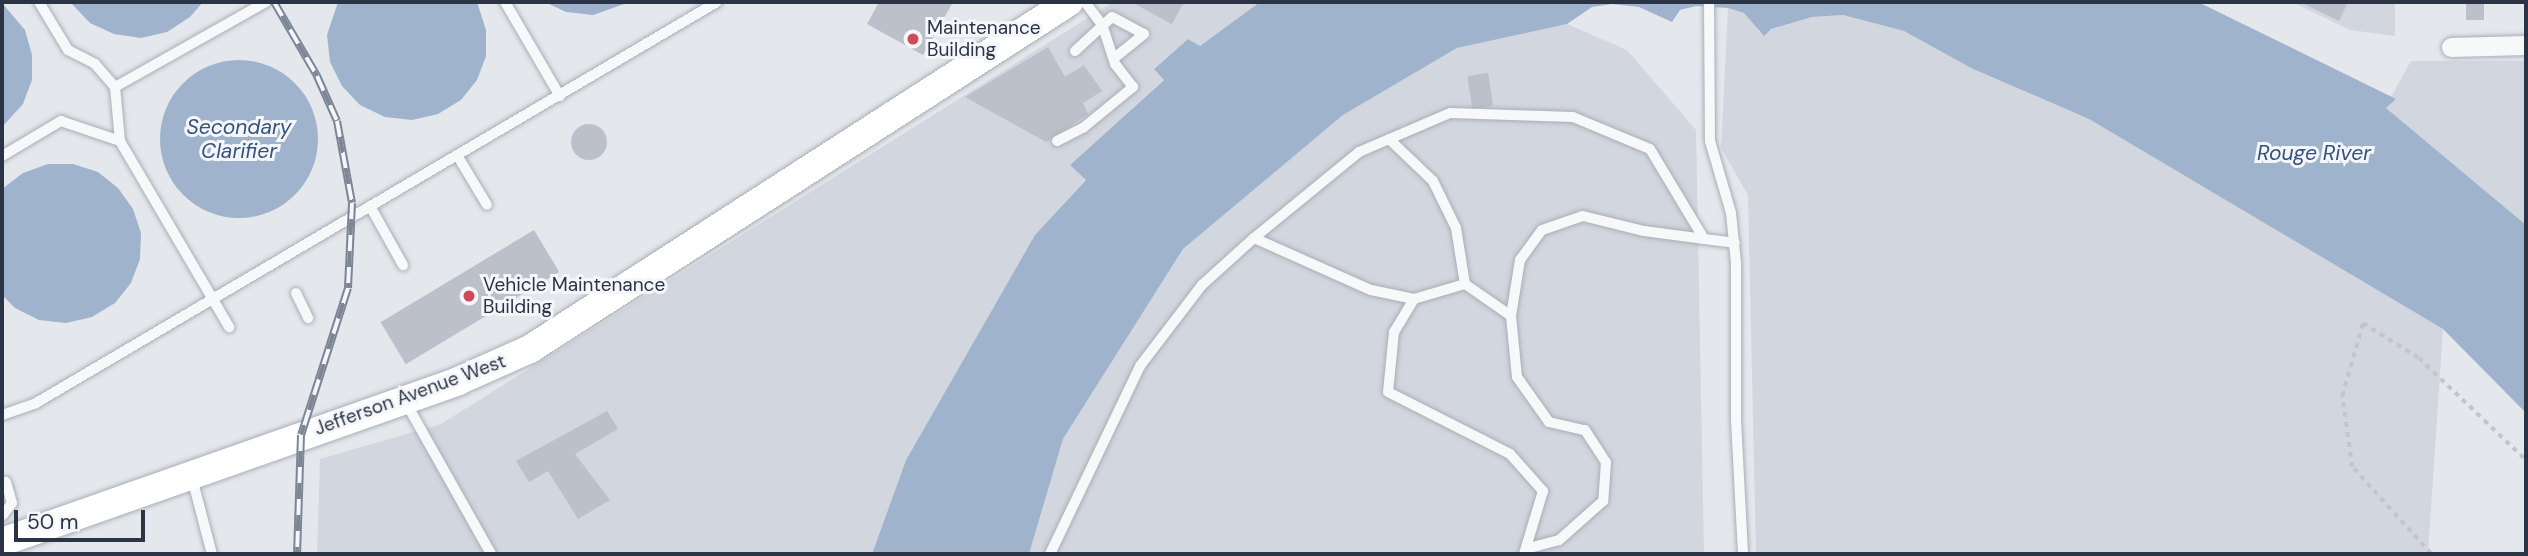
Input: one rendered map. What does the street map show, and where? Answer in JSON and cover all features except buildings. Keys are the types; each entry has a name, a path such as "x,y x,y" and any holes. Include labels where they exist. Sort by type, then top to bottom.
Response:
{"main road":[{"name":"Jefferson Avenue West","path":"5,527 191,474 404,400 530,349 1069,2"}],"street":[{"path":"2451,47 2526,45"}],"lane":[{"path":"39,2 68,50 95,64 116,87 120,141 229,327"},
{"path":"116,87 266,2"},
{"path":"505,2 560,96"},
{"path":"2,415 36,403 718,2"},
{"path":"1057,141 1083,128 1133,87 1114,58 1103,26 1085,2"},
{"path":"1709,2 1712,158 1725,188 1735,243 1736,420 1743,554"},
{"path":"1075,51 1112,17 1144,34 1114,58"},
{"path":"1051,554 1140,366 1202,285 1254,238 1359,152 1450,113 1573,117 1650,149 1704,239"},
{"path":"2,156 61,121 120,141"},
{"path":"1389,139 1433,181 1456,228 1465,284 1511,316"},
{"path":"457,155 487,205"},
{"path":"370,206 402,265"},
{"path":"1525,551 1559,540 1603,501 1606,462 1585,430 1549,422 1517,377 1511,316 1520,260 1542,230 1583,216 1644,232 1735,243"},
{"path":"1254,238 1371,290 1414,299 1465,284"},
{"path":"296,293 308,318"},
{"path":"1414,299 1394,332 1388,392 1510,454 1543,491 1525,551"},
{"path":"404,400 491,554"},
{"path":"191,474 212,554"},
{"path":"5,527 12,503 6,482"}],"path":[{"path":"2431,554 2352,467 2342,396 2363,323 2419,358 2526,460"}],"shaded area":[{"path":"1113,2 1260,2 1200,46 1188,39 1154,68 1164,79 1071,164 1086,179 1035,236 906,460 872,554 317,554 320,459 441,424"},
{"path":"2292,2 2395,2 2395,36 2350,30"},
{"path":"1728,8 1744,13 1756,24 1759,33 1812,17 1843,15 1904,31 1971,68 2089,119 2443,329 2428,554 1756,554 1748,195 1721,148"},
{"path":"1567,24 1627,50 1696,130 1704,554 1029,554 1063,439 1183,249 1343,115 1457,48"},
{"path":"2411,61 2526,61 2526,225 2386,108 2395,99 2391,97"}],"water":[{"path":"70,2 203,2 190,17 167,32 141,38 114,34 90,23"},
{"name":"Secondary Clarifier","path":"338,2 477,2 486,30 486,56 477,80 461,100 438,114 412,120 385,117 360,105 342,86 330,62 327,35"},
{"path":"545,2 630,2 593,15 566,12"},
{"name":"Rouge River","path":"1260,2 2198,2 2396,99 2386,108 2526,225 2526,413 2443,329 2089,119 1971,68 1904,31 1843,15 1812,17 1771,29 1764,36 1744,13 1728,8 1696,6 1680,10 1672,22 1639,7 1612,4 1592,7 1567,24 1457,48 1343,115 1183,249 1063,439 1029,554 872,554 906,460 1035,235 1086,180 1070,165 1164,80 1154,69 1188,39 1200,46"},
{"path":"2,3 25,30 32,55 32,80 23,104 2,127"},
{"name":"Secondary Clarifier","path":"239,60 269,66 295,83 312,109 318,139 312,169 295,195 269,212 239,218 209,212 183,195 166,169 160,139 166,109 183,83 209,66"},
{"path":"48,164 73,164 98,172 118,188 133,209 141,233 140,259 131,283 115,303 92,317 66,323 39,320 15,308 2,295 2,189 23,173"}],"railway":[{"path":"274,2 317,76 337,121 352,203 348,288 301,435 297,554"}],"place":[{"name":"Maintenance Building","path":"913,39"},
{"name":"Vehicle Maintenance Building","path":"469,296"}]}
